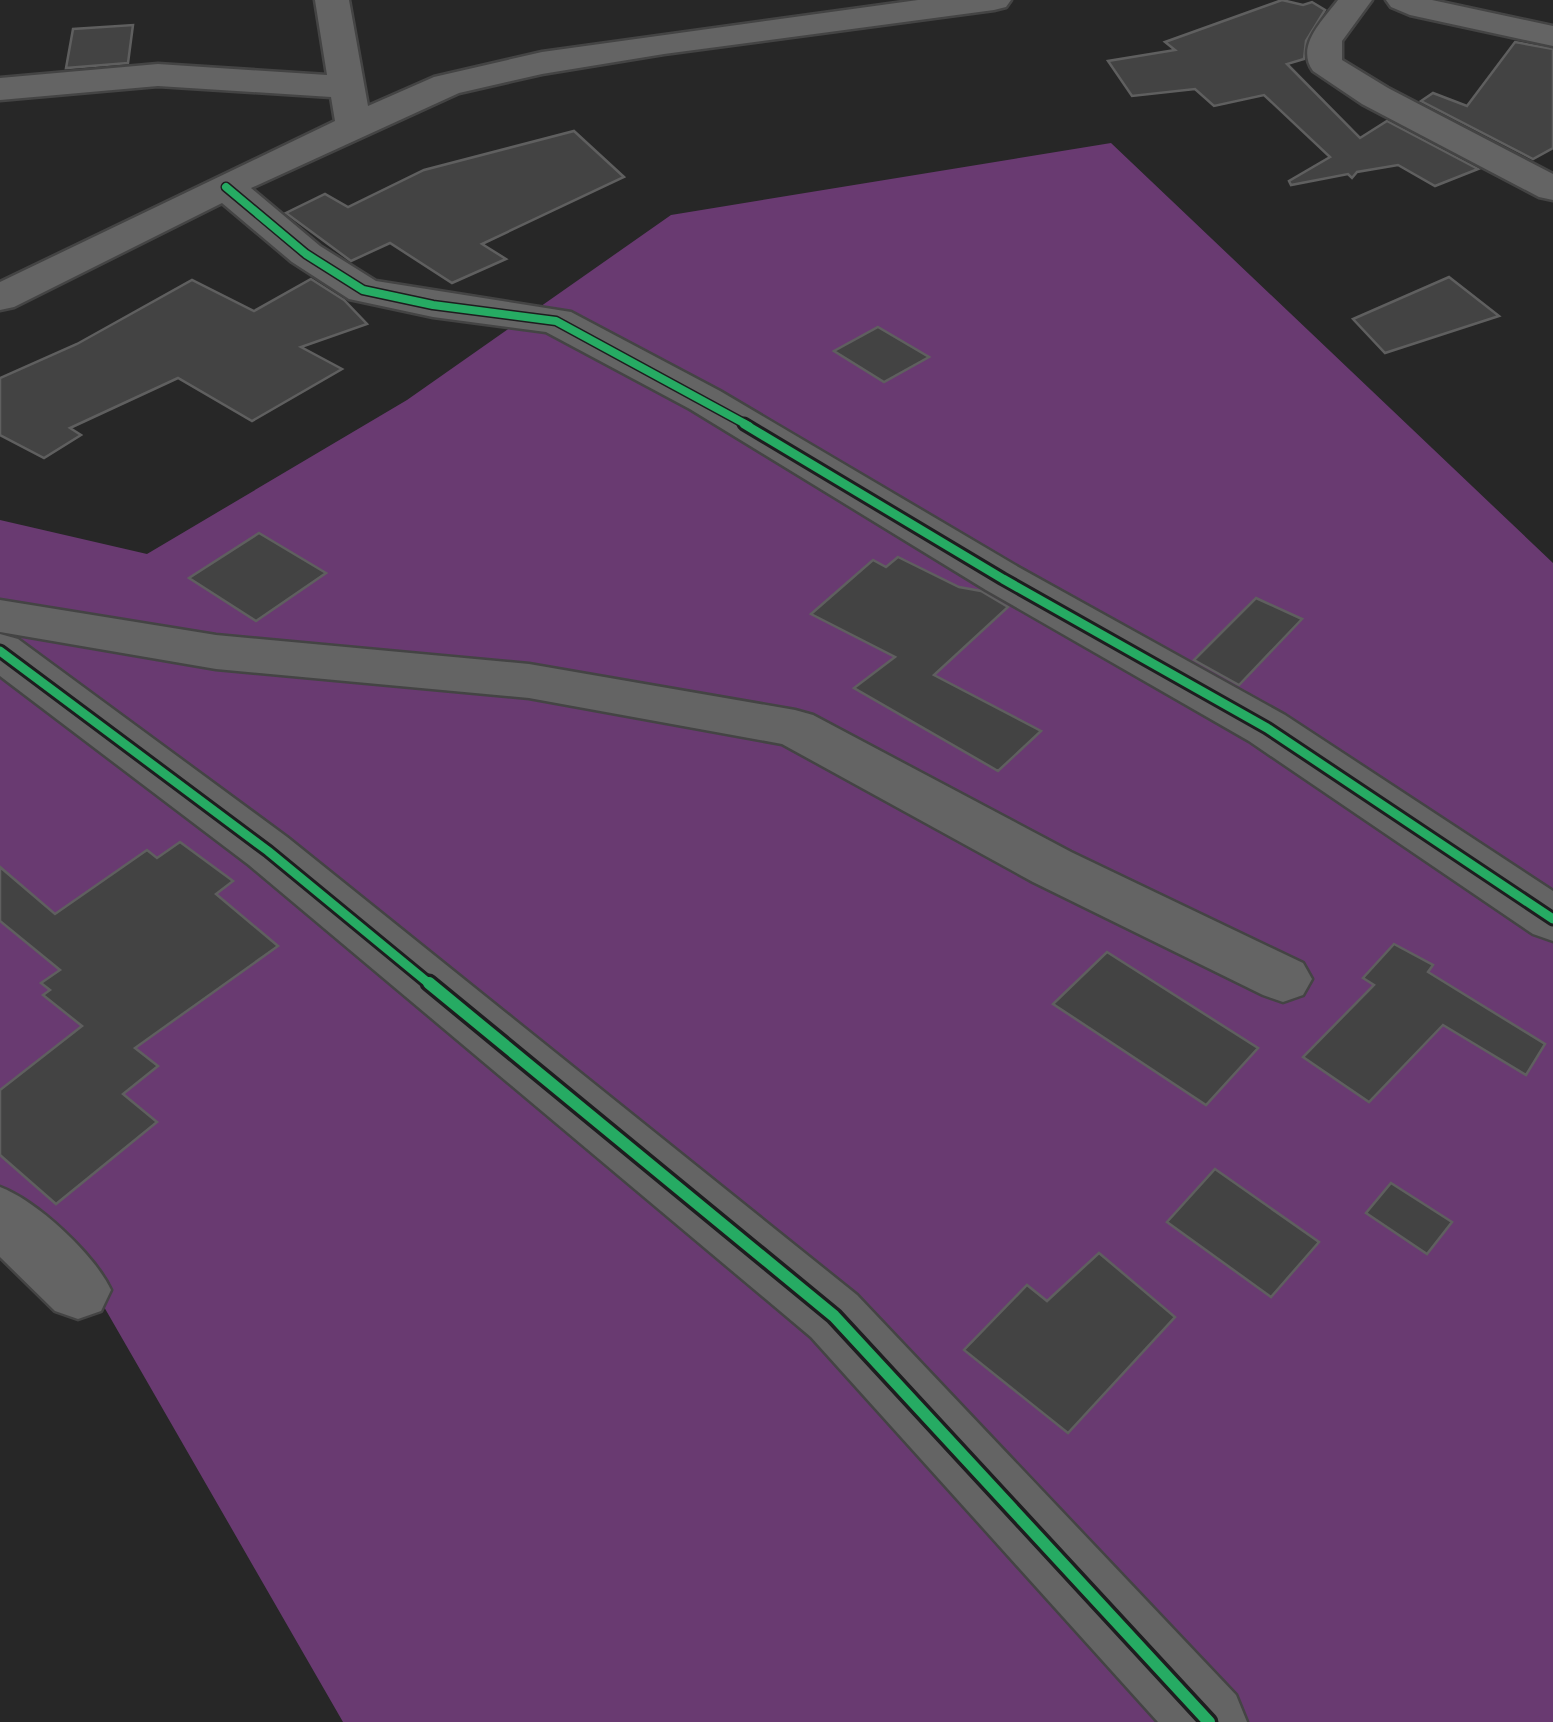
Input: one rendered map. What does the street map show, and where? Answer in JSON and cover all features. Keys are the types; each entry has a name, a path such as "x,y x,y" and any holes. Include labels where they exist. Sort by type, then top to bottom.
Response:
{"street":[{"path":"332,0 353,125"},
{"path":"0,298 353,125 447,85 542,64 994,0"},
{"path":"1355,0 1326,41 1324,64 1375,96 1553,189"},
{"path":"1402,0 1422,8 1553,36"},
{"path":"0,89 158,75 346,87"},
{"path":"226,187 306,254 363,290 433,305 556,321 704,400 1003,578 1268,728 1553,920"},
{"path":"0,616 216,652 530,681 795,728 1052,867 1283,979"},
{"path":"0,650 268,851 834,1316 1209,1722"},
{"path":"0,1215 78,1290"}],"shaded area":[{"path":"1111,143 1553,563 1553,1722 343,1722 92,1286 0,1186 0,520 147,554 407,400 671,215"}],"building":[{"path":"1282,0 1303,5 1312,2 1325,10 1306,41 1304,59 1287,64 1360,138 1387,121 1478,169 1435,186 1398,165 1357,172 1352,178 1348,174 1291,185 1289,181 1330,157 1264,95 1214,106 1195,89 1132,96 1108,61 1175,50 1165,42"},
{"path":"133,25 128,63 66,68 73,29"},
{"path":"1515,42 1553,49 1553,148 1533,159 1421,101 1433,93 1467,106"},
{"path":"574,131 624,177 482,244 506,259 452,283 390,243 351,261 286,213 325,194 348,207 424,170"},
{"path":"1449,277 1499,316 1385,353 1353,319"},
{"path":"311,279 344,300 367,324 301,347 342,369 252,421 178,378 70,428 81,435 44,458 0,435 0,378 77,344 192,280 254,311"},
{"path":"878,327 929,357 884,382 834,351"},
{"path":"259,533 326,573 256,621 189,578"},
{"path":"898,557 959,587 981,591 1008,607 934,675 1041,731 998,771 854,688 895,657 811,614 873,560 886,567"},
{"path":"1256,598 1302,619 1239,685 1194,660"},
{"path":"180,842 233,881 216,894 278,946 135,1048 158,1066 123,1094 157,1122 56,1204 0,1155 0,1090 82,1026 43,995 50,990 41,983 60,970 0,921 0,867 55,914 147,850 157,858"},
{"path":"1394,944 1433,965 1428,972 1545,1044 1526,1075 1443,1025 1369,1102 1303,1057 1374,985 1363,978"},
{"path":"1107,952 1258,1048 1206,1105 1053,1004"},
{"path":"1215,1169 1319,1242 1271,1297 1167,1222"},
{"path":"1391,1183 1452,1222 1427,1254 1366,1213"},
{"path":"1099,1253 1175,1317 1068,1433 964,1350 1027,1285 1047,1301"}],"cycle path":[{"path":"226,187 306,254 363,290 433,305 556,321 705,400 1003,579 1267,728 1553,919"},
{"path":"0,651 268,851 834,1316 1209,1722"}]}
